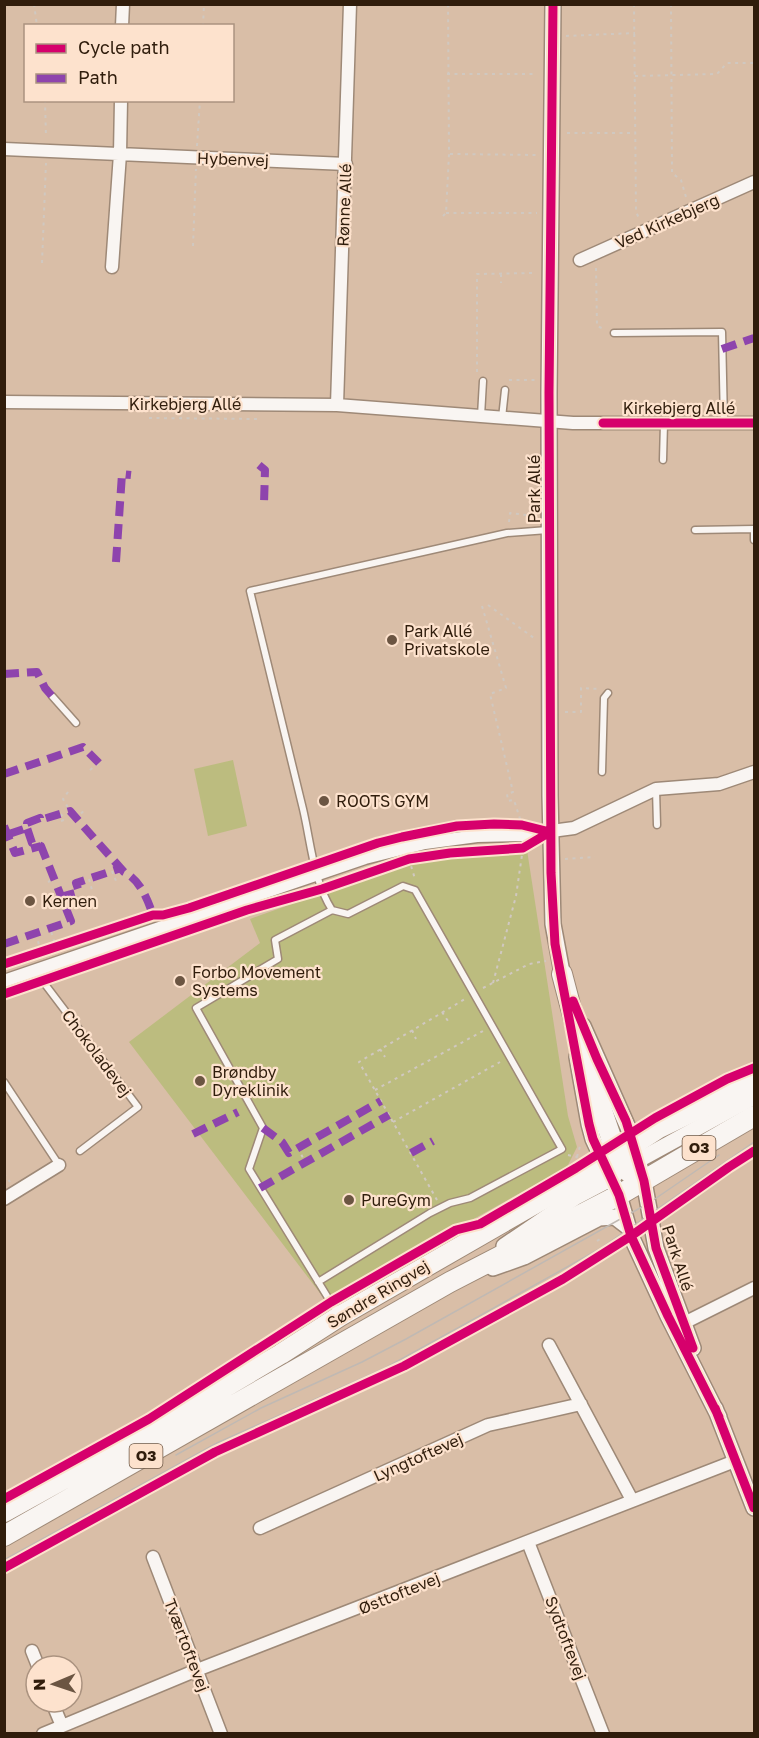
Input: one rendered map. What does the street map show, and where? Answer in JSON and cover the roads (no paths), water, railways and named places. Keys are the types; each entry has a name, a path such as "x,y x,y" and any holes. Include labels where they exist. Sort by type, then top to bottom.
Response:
{"main road":[{"path":"560,966 584,1058 622,1167"},
{"name":"Søndre Ringvej","path":"4,1536 450,1282 622,1167 671,1122 754,1082"},
{"name":"Søndre Ringvej","path":"4,1512 154,1429 281,1354 340,1316 622,1167 754,1116"}],"street":[{"path":"122,24 123,4"},
{"name":"Rønne Allé","path":"337,405 350,4"},
{"name":"Park Allé","path":"553,4 549,381 550,832 553,924 560,966"},
{"path":"112,267 120,154 121,102"},
{"name":"Hybenvej","path":"4,149 346,164"},
{"name":"Ved Kirkebjerg","path":"580,260 754,182"},
{"name":"Kirkebjerg Allé","path":"4,402 337,405 573,423 754,423"},
{"path":"4,981 365,858 425,843 519,828 550,832 574,828 656,789 719,784 754,772"},
{"path":"622,1167 754,1097"},
{"path":"4,1199 59,1165"},
{"name":"Park Allé","path":"622,1167 628,1227 679,1325 719,1417 754,1508"},
{"name":"Park Allé","path":"622,1167 656,1248 679,1325"},
{"path":"450,1282 524,1257 599,1218 615,1217 628,1227"},
{"path":"679,1325 754,1288"},
{"path":"549,1345 632,1500"},
{"name":"Lyngtoftevej","path":"260,1528 488,1425 581,1404"},
{"name":"Østtoftevej","path":"43,1734 197,1670 735,1461"},
{"name":"Sydtoftevej","path":"528,1542 602,1733"},
{"name":"Tværtoftevej","path":"153,1557 221,1734"},
{"path":"57,1714 62,1726"}],"lane":[{"name":"Kirkebjerg Allé","path":"614,333 722,332 724,423"},
{"path":"481,417 483,381"},
{"path":"502,418 505,390"},
{"path":"663,460 664,423"},
{"path":"332,910 317,874 250,591 549,523"},
{"path":"695,530 754,530 754,540"},
{"path":"602,772 604,698 608,691"},
{"path":"52,696 76,723"},
{"path":"656,789 657,825"},
{"path":"318,1282 450,1203 470,1198 562,1149 415,890 404,886 348,914 332,910 275,940 278,959 196,1008 263,1128 249,1169 318,1282 340,1316"},
{"name":"Chokoladevej","path":"34,971 138,1107 80,1151"},
{"path":"4,1082 59,1165"}],"tram line":[{"path":"4,1560 217,1443 385,1368 465,1324 601,1248 754,1142"},
{"path":"176,1455 261,1408 362,1362 406,1339 649,1203 719,1155"}],"place":[{"name":"Park Allé Privatskole","path":"392,640"},
{"name":"ROOTS GYM","path":"324,801"},
{"name":"Kernen","path":"30,901"},
{"name":"Forbo Movement Systems","path":"180,981"},
{"name":"Brøndby Dyreklinik","path":"200,1081"},
{"name":"PureGym","path":"349,1200"}]}
